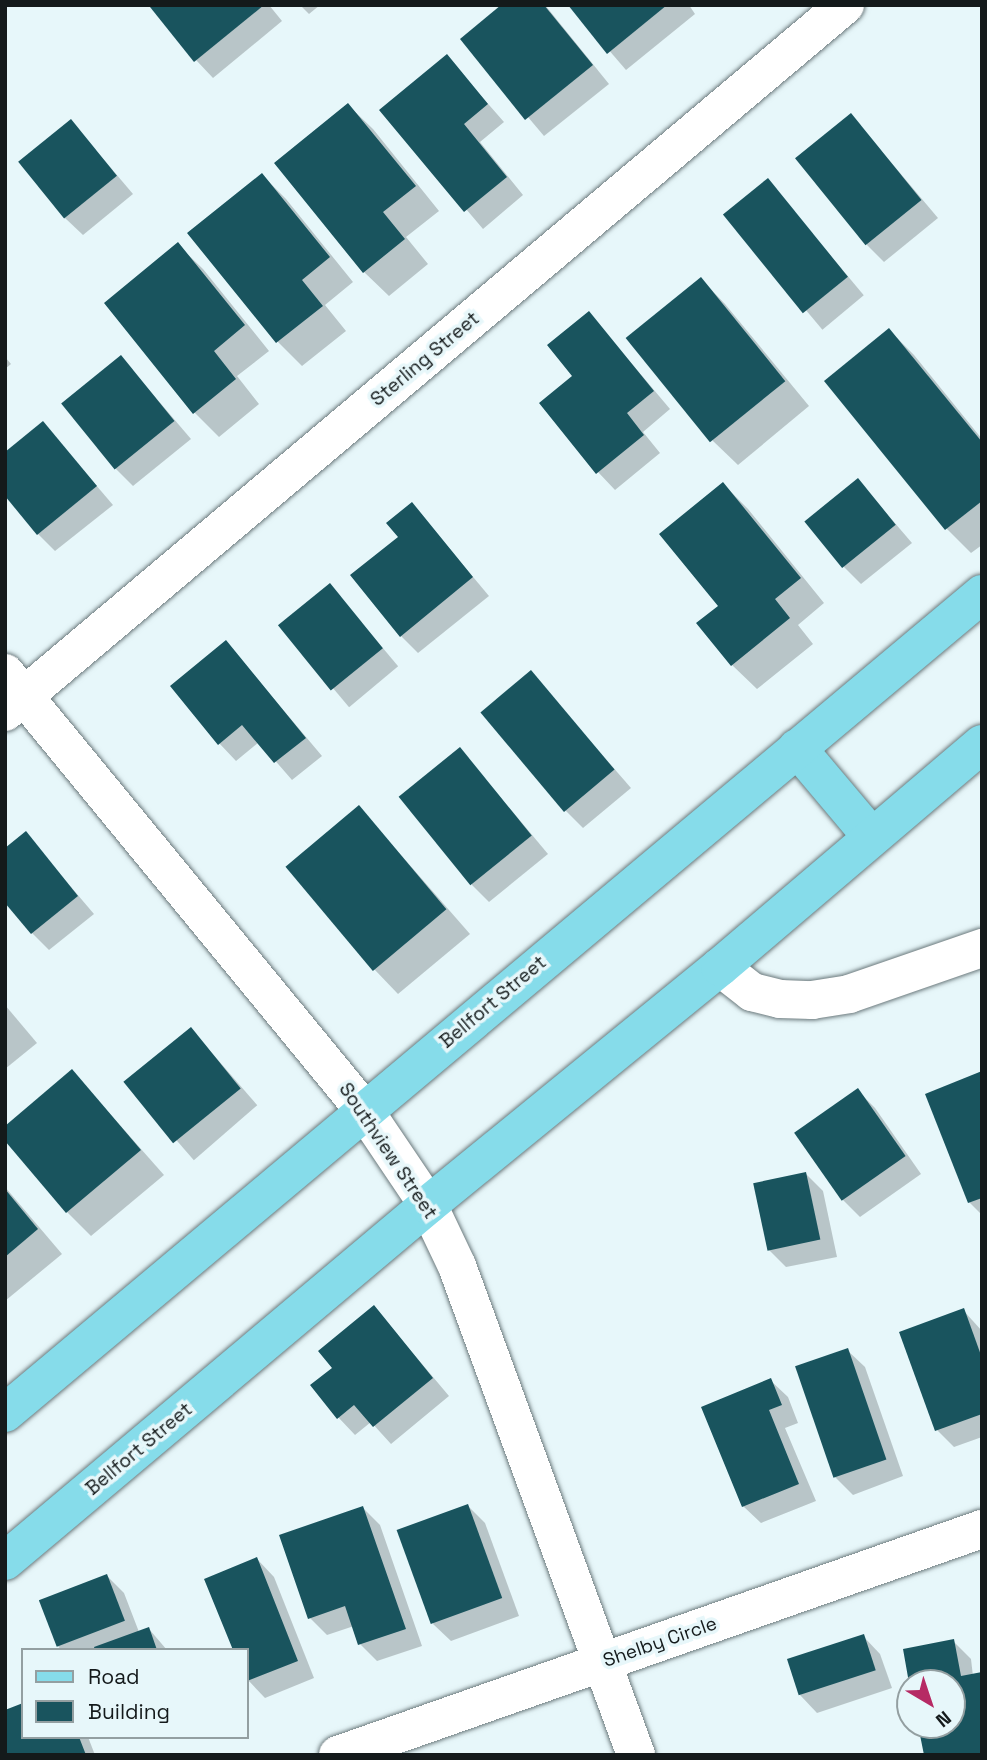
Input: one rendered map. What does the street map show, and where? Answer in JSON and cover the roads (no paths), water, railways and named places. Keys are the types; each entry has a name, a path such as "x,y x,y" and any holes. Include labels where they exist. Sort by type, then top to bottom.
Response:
{"main road":[{"name":"Bellfort Street","path":"5,1413 982,594"},
{"name":"Bellfort Street","path":"5,1561 428,1205 720,967 982,744"},
{"path":"797,748 872,837"}],"street":[{"name":"Sterling Street","path":"12,693 845,5"},
{"name":"Southview Street","path":"12,693 364,1110 428,1205 457,1266 636,1755"},
{"path":"720,967 752,992 780,999 812,1000 849,995 982,948"},
{"name":"Shelby Circle","path":"338,1755 982,1530"}]}
